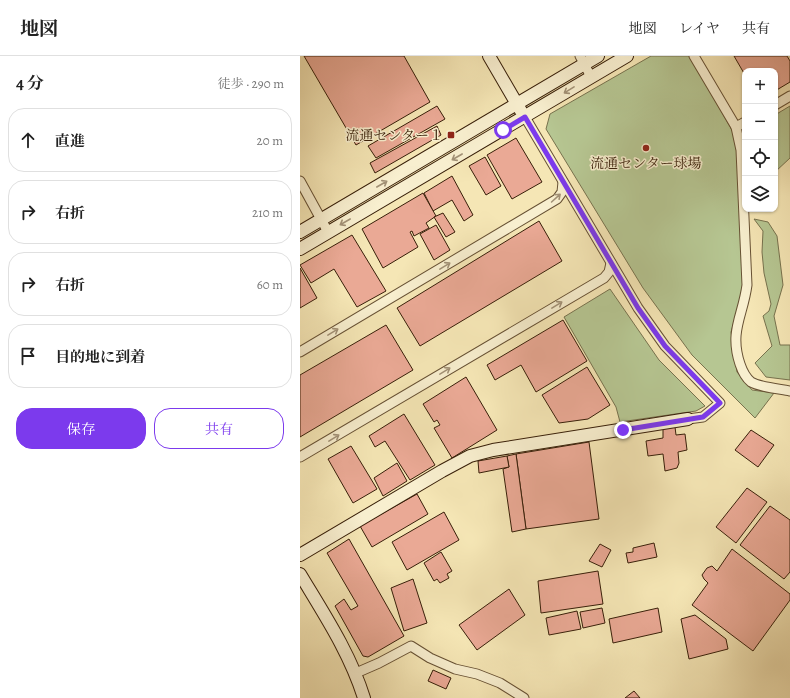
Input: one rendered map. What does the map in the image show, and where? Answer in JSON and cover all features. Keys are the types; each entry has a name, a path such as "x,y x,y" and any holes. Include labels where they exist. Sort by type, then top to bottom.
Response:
{"street":[{"path":"300,555 470,456 500,448 703,417 720,403 665,346 638,308 489,56"},
{"path":"300,232 517,104 582,60 598,56"},
{"path":"300,249 627,56"},
{"path":"694,56 736,127 741,150 747,285 735,332 737,355 743,372 751,382 770,388 790,391"},
{"path":"582,60 591,77"},
{"path":"777,104 790,96"},
{"path":"736,127 742,124"},
{"path":"300,181 328,232"},
{"path":"300,352 557,199 562,192 563,182"},
{"path":"300,457 604,278 609,272 611,263"},
{"path":"300,574 338,638 356,673 364,698"},
{"path":"356,673 411,646 430,658 455,669 477,674 500,683 524,698"}],"green space":[{"path":"651,56 690,56 733,132 737,153 744,288 731,332 737,372 752,390 774,393 755,418 692,355 643,288 546,129 550,114"},
{"path":"790,106 790,158 778,169 778,140 778,113"},
{"path":"754,219 768,222 777,236 783,285 774,316 780,345 790,345 790,380 766,377 755,363 772,346 763,316 769,311 771,304 764,273 762,252 763,231"},
{"path":"610,289 659,360 705,406 696,411 620,422 616,407 564,317"}],"building":[{"path":"304,56 404,56 430,102 356,145"},
{"path":"734,56 787,56 790,61 790,82 778,89 778,68 742,68 742,70"},
{"path":"437,106 445,119 376,158 368,146"},
{"path":"437,126 441,135 375,173 370,163"},
{"path":"516,138 542,182 512,199 487,155"},
{"path":"485,157 501,186 486,195 469,166"},
{"path":"452,176 473,215 464,221 452,200 433,211 424,193"},
{"path":"423,193 436,216 426,223 429,228 414,236 412,231 410,232 418,247 383,268 362,229"},
{"path":"443,213 455,232 446,237 434,217"},
{"path":"539,221 562,261 420,346 397,308"},
{"path":"436,225 450,250 434,260 420,234"},
{"path":"352,235 386,291 357,307 334,269 311,283 300,265"},
{"path":"300,268 317,298 300,308"},
{"path":"563,320 587,361 536,392 521,365 495,380 487,365"},
{"path":"386,325 413,370 300,437 300,375"},
{"path":"587,367 610,405 588,419 559,423 542,395"},
{"path":"466,377 497,430 452,458 434,428 440,425 437,420 434,422 423,404"},
{"path":"404,414 435,465 410,480 385,441 375,447 369,436"},
{"path":"675,427 676,435 685,434 687,450 678,452 679,463 677,468 665,471 663,454 648,456 646,441 663,438 663,429"},
{"path":"751,430 774,445 758,467 735,450"},
{"path":"589,442 599,519 526,529 516,454"},
{"path":"351,446 377,489 353,503 328,459"},
{"path":"516,454 526,529 512,532 503,469 509,467 507,456"},
{"path":"507,456 509,467 479,473 478,461"},
{"path":"397,463 407,481 383,496 374,478"},
{"path":"747,488 767,502 736,543 716,527"},
{"path":"417,494 428,514 372,547 360,526"},
{"path":"770,506 790,520 790,572 784,579 740,545"},
{"path":"444,512 459,540 407,570 392,542"},
{"path":"349,539 404,636 368,657 363,656 335,606 344,599 351,610 358,606 327,553"},
{"path":"654,543 657,557 628,563 626,553 633,552 633,548"},
{"path":"600,544 611,550 602,567 589,561"},
{"path":"732,549 790,594 790,600 753,651 692,605 708,583 702,575 707,568 712,566 717,571"},
{"path":"441,552 452,571 447,574 449,578 440,583 437,579 434,581 424,563"},
{"path":"598,571 603,604 541,613 538,581"},
{"path":"413,579 427,623 404,631 391,588"},
{"path":"509,589 525,615 477,650 459,625"},
{"path":"602,608 605,623 583,628 580,612"},
{"path":"658,608 662,632 613,643 609,619"},
{"path":"577,611 581,629 549,635 546,618"},
{"path":"695,615 726,639 728,649 689,659 681,619"},
{"path":"433,670 451,678 446,689 428,681"},
{"path":"634,691 640,698 625,698"}],"place":[{"name":"流通センター１","path":"451,135"},
{"name":"流通センター球場","path":"646,148"}],"route":[{"path":"503,130 525,117 638,308 665,346 720,403 703,417 623,430"}]}
